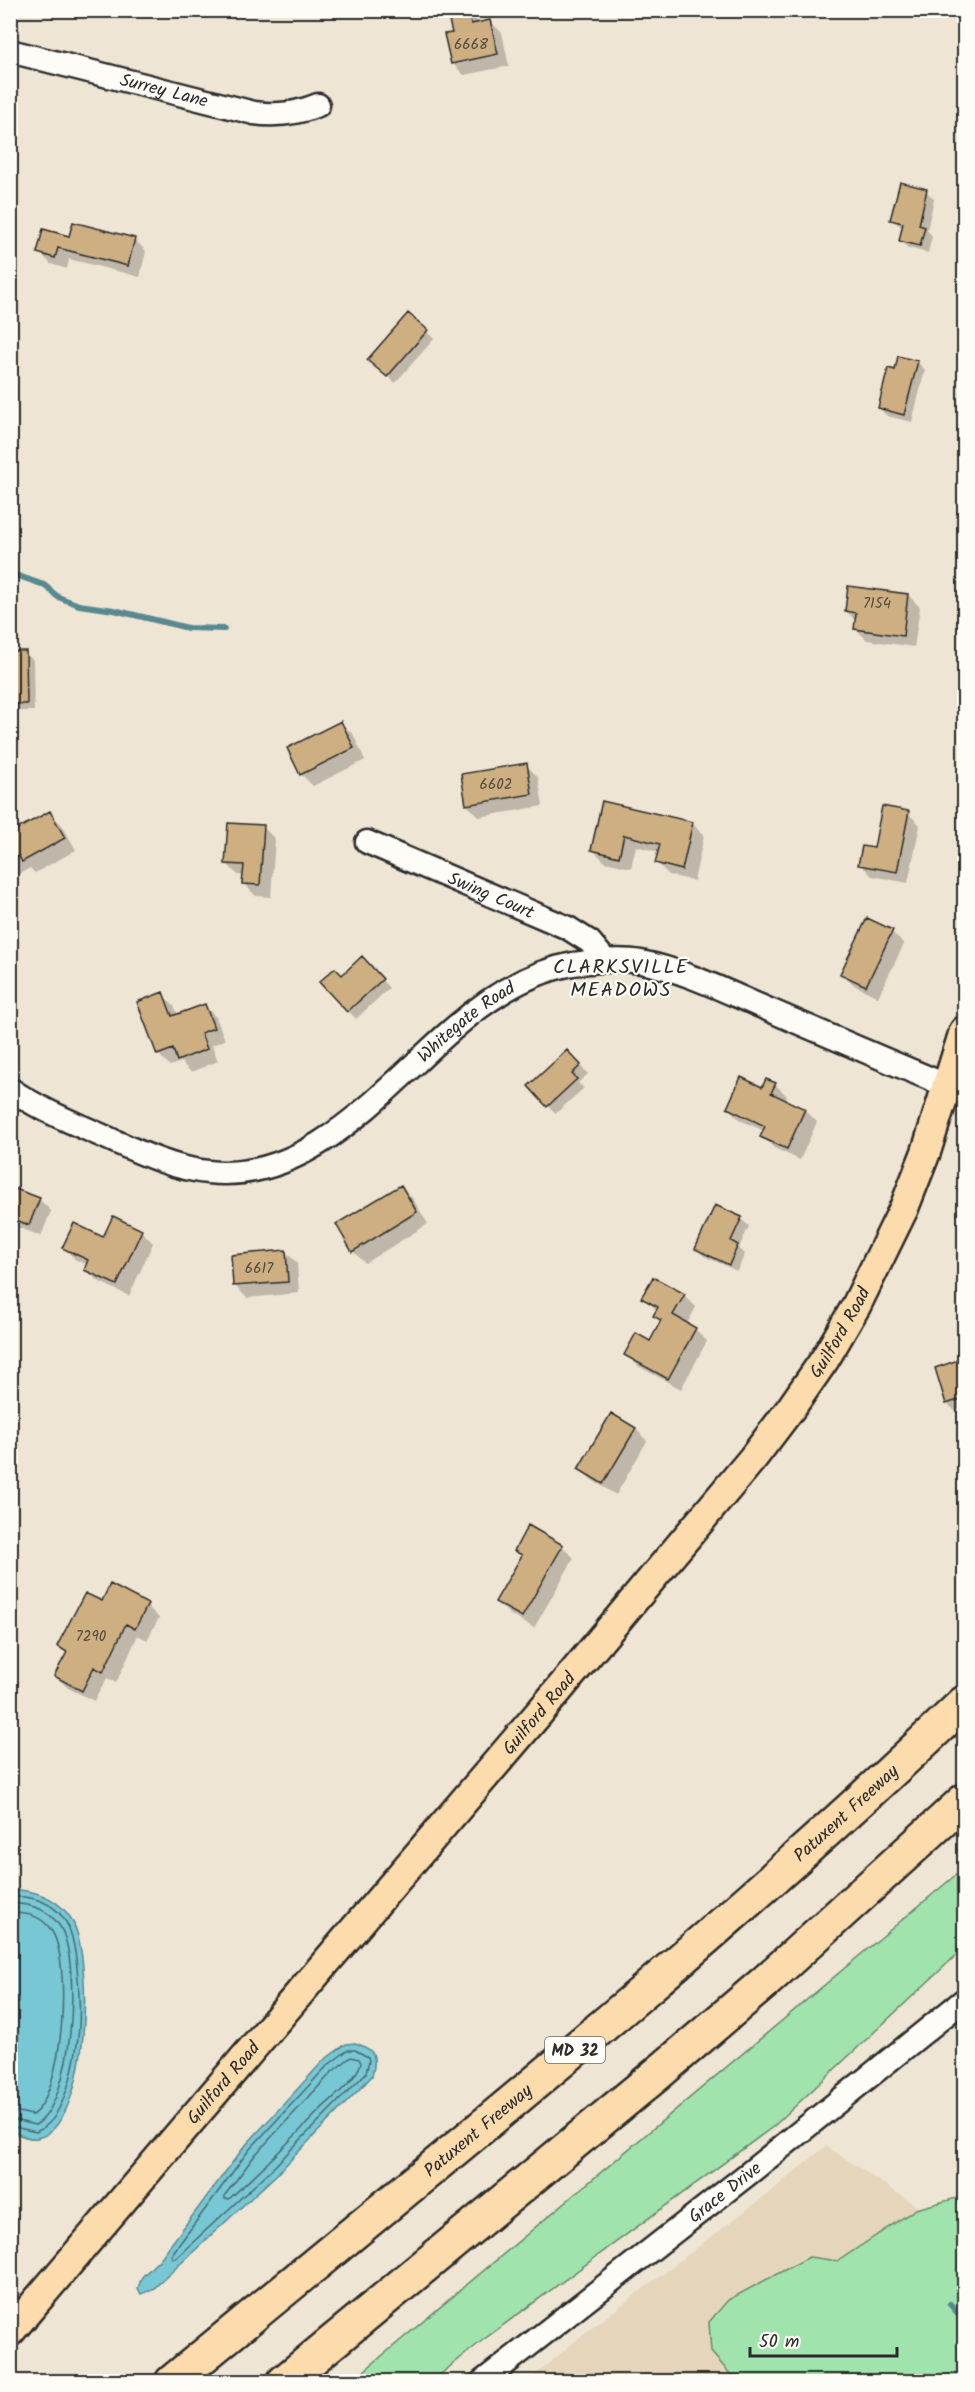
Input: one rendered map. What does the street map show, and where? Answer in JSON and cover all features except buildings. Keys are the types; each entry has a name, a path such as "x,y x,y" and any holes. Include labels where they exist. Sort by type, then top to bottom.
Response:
{"highway":[{"name":"Patuxent Freeway","path":"172,2382 603,2027 829,1832 964,1703"},
{"path":"284,2382 656,2075 765,1982 964,1801"}],"main road":[{"name":"Guilford Road","path":"10,2332 564,1684 753,1458 791,1408 825,1359 880,1260 926,1152 964,1031"}],"street":[{"name":"Surrey Lane","path":"10,51 254,113 276,116 299,112 318,105"},
{"name":"Swing Court","path":"367,842 568,928 590,942 606,961"},
{"name":"Whitegate Road","path":"10,1089 52,1113 123,1145 182,1166 208,1172 238,1172 268,1167 296,1156 335,1133 370,1106 474,1011 503,992 536,975 571,964 606,961 640,962 675,972 948,1086"},
{"name":"Grace Drive","path":"482,2382 753,2170 964,2000"}],"shaded area":[{"path":"826,2146 964,2237 964,2381 527,2382 585,2333 769,2193"}],"green space":[{"path":"964,1868 964,1948 774,2126 483,2340 432,2381 352,2381"},
{"path":"964,2196 964,2381 742,2381 731,2375 711,2352 709,2322 728,2300 809,2257 838,2261 916,2209"}],"water":[{"path":"20,1890 48,1898 65,1911 78,1936 83,1965 85,2000 83,2038 77,2074 68,2105 55,2127 37,2138 11,2131 10,1891"},
{"path":"355,2043 371,2051 374,2059 372,2076 276,2175 152,2290 141,2294 138,2288 142,2277 160,2259 244,2147 324,2060 346,2044"}],"waterway":[{"path":"10,573 44,585 58,597 79,605 114,610 188,628 224,629"},
{"path":"950,2304 961,2317 964,2338"}],"district":[{"name":"CLARKSVILLE MEADOWS","path":"621,978"}]}
